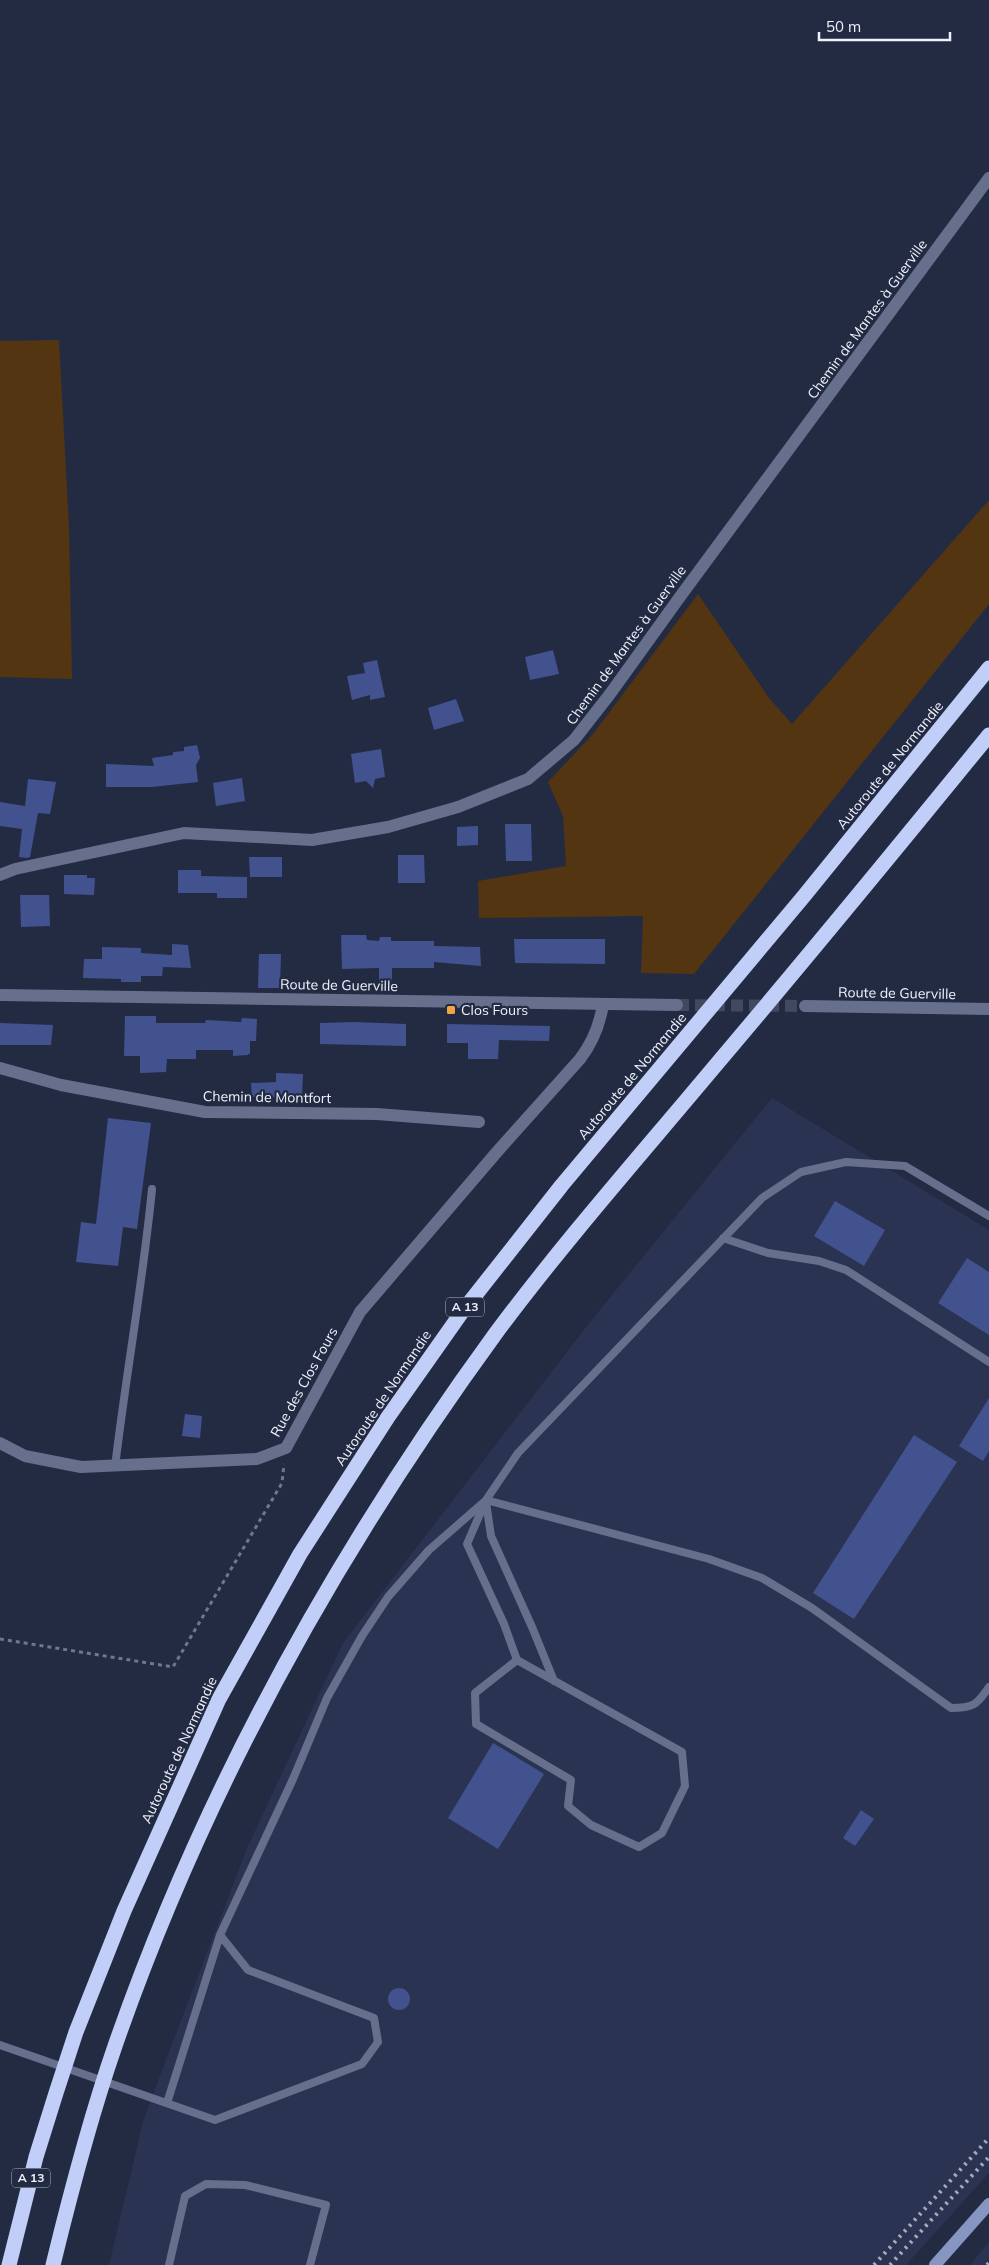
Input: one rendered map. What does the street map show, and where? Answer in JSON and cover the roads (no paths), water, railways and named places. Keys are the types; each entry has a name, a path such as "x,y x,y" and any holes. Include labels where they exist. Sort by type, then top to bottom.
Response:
{"highway":[{"name":"Autoroute de Normandie","path":"9,2265 36,2157 76,2032 128,1903 219,1699 300,1554 388,1417 462,1312 562,1185 810,888 989,668"},
{"name":"A 13","path":"53,2265 74,2177 95,2107 116,2043 160,1929 208,1814 257,1716 330,1586 420,1443 498,1332 585,1220 830,930 989,735"}],"main road":[{"path":"935,2265 989,2204"}],"street":[{"name":"Chemin de Mantes à Guerville","path":"0,875 15,869 184,833 312,840 388,827 458,808 528,779 574,740 610,694 989,178"},
{"name":"Route de Guerville","path":"0,996 677,1005"},
{"name":"Rue des Clos Fours","path":"0,1442 25,1456 81,1467 115,1467 257,1458 286,1448 360,1312 496,1153 585,1053 596,1030 603,1004"},
{"name":"Route de Guerville","path":"805,1006 989,1009"},
{"name":"Chemin de Montfort","path":"0,1068 61,1085 205,1112 377,1114 479,1122"}],"lane":[{"path":"517,1660 475,1693 476,1724 571,1780 568,1806 591,1825 639,1847 662,1833 685,1786 682,1752 517,1660 504,1624 468,1544 486,1500 518,1453 723,1238 762,1198 800,1172 846,1162 906,1166 989,1216"},
{"path":"115,1467 145,1259 152,1188"},
{"path":"723,1238 768,1253 818,1261 846,1270 989,1362"},
{"path":"486,1500 491,1536 554,1681"},
{"path":"486,1500 709,1559 762,1578 812,1608 951,1708 964,1708 978,1704 989,1688"},
{"path":"167,2103 220,1935 327,1698 362,1636 388,1597 429,1550 486,1500"},
{"path":"0,2045 215,2120 362,2064 378,2042 374,2018 248,1970 220,1935"},
{"path":"169,2265 185,2196 206,2184 245,2185 326,2205 310,2265"}],"tunnel":[{"path":"677,1005 805,1006"}],"railway":[{"path":"874,2265 989,2138"},
{"path":"890,2265 989,2157"}],"place":[{"name":"Clos Fours","path":"451,1010"}]}
